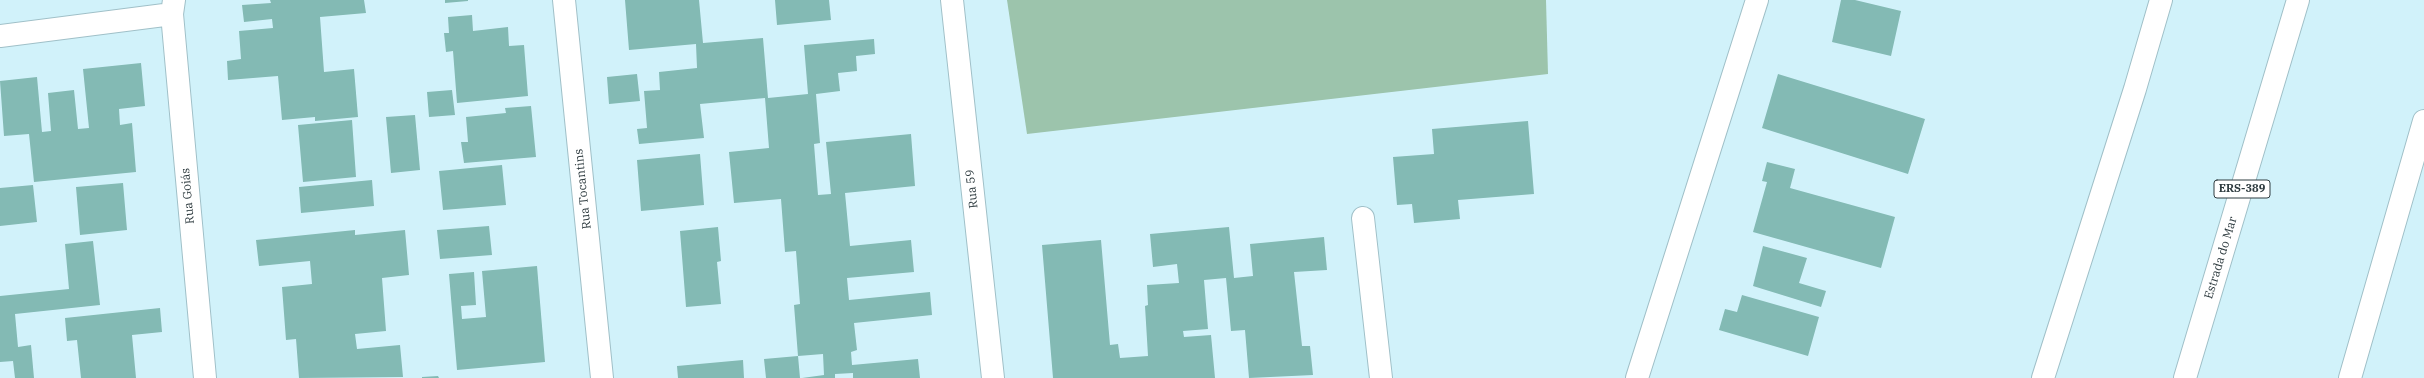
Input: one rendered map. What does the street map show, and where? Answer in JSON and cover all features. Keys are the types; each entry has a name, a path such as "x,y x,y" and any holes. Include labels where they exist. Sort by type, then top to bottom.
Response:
{"street":[{"name":"Rua Tocantins","path":"564,0 602,378"},
{"name":"Rua 59","path":"952,0 993,378"},
{"path":"1637,378 1757,0"},
{"path":"2043,378 2135,88 2161,0"},
{"name":"Estrada do Mar","path":"2185,378 2298,0"},
{"path":"0,36 173,7"},
{"name":"Rua Goiás","path":"173,7 205,378"},
{"path":"2350,378 2424,121"},
{"path":"1363,218 1381,378"}],"green space":[{"path":"1007,0 1546,0 1548,74 1027,134"}],"building":[{"path":"270,0 364,0 366,13 320,17 324,72 354,69 358,117 315,121 315,117 282,120 278,76 228,80 227,61 241,59 239,31 273,28 272,19 244,22 242,5 271,3"},
{"path":"445,0 468,0 468,1 445,3"},
{"path":"625,0 699,0 703,43 763,38 768,98 808,94 804,45 874,39 875,54 856,56 857,71 838,73 840,91 816,94 820,143 814,144 818,195 831,194 826,142 911,134 915,186 845,193 850,246 911,240 914,272 847,278 849,300 930,292 932,315 854,323 857,350 851,352 852,365 918,359 920,378 853,378 853,373 835,374 835,378 802,378 824,375 823,354 798,356 794,305 800,304 796,251 785,252 781,199 734,203 729,152 769,148 765,98 700,104 704,138 639,144 637,129 647,128 644,91 660,90 659,72 697,68 696,44 629,50"},
{"path":"775,0 829,0 831,20 777,25"},
{"path":"1841,0 1855,0 1901,11 1891,56 1832,42"},
{"path":"472,15 473,31 508,27 509,46 524,45 528,96 457,103 453,51 446,52 444,33 449,33 448,17"},
{"path":"141,63 145,106 119,109 120,125 132,123 136,172 34,182 29,134 4,136 0,81 37,77 42,132 51,131 48,93 74,90 78,129 89,128 83,69"},
{"path":"637,74 640,101 609,104 607,77"},
{"path":"1778,74 1925,119 1908,174 1762,128"},
{"path":"452,90 455,115 429,117 427,92"},
{"path":"531,106 536,157 464,163 461,142 468,142 466,117 506,113 505,108"},
{"path":"415,115 420,170 391,173 386,117"},
{"path":"352,120 356,177 303,182 298,125"},
{"path":"1528,121 1534,194 1458,200 1460,219 1414,223 1412,204 1397,205 1393,157 1434,154 1432,129"},
{"path":"700,154 704,205 641,211 637,160"},
{"path":"1767,162 1795,169 1790,188 1895,217 1881,268 1753,232 1767,182 1762,181"},
{"path":"502,165 506,205 443,210 439,171"},
{"path":"372,180 374,206 301,213 299,187"},
{"path":"123,183 127,230 80,235 76,187"},
{"path":"33,185 37,222 0,226 0,188"},
{"path":"489,226 492,255 440,259 437,230"},
{"path":"718,227 721,261 717,262 721,304 686,307 680,231"},
{"path":"1229,227 1234,278 1253,276 1250,244 1324,237 1327,270 1294,272 1302,346 1310,346 1313,375 1249,378 1245,330 1231,331 1226,278 1204,280 1208,329 1183,331 1184,337 1211,335 1215,378 1053,378 1042,245 1101,240 1110,345 1118,344 1120,358 1148,356 1145,306 1148,305 1147,285 1179,283 1177,264 1153,267 1150,234"},
{"path":"355,230 355,235 405,230 409,275 382,278 386,331 355,334 357,349 400,345 403,377 299,378 296,339 286,340 282,287 312,284 310,261 259,266 256,240"},
{"path":"93,241 100,305 15,314 18,347 31,345 34,378 15,378 13,361 0,362 0,296 69,289 65,244"},
{"path":"1763,246 1807,258 1799,283 1826,291 1821,307 1753,286"},
{"path":"537,266 545,362 457,370 449,274 474,272 476,305 461,306 462,319 486,317 482,271"},
{"path":"1742,295 1819,317 1808,356 1719,330 1725,309 1737,312"},
{"path":"160,308 162,332 132,335 136,378 81,378 77,340 67,341 65,318"},
{"path":"798,356 800,378 766,378 764,359"},
{"path":"743,360 744,378 678,378 677,366"},
{"path":"438,376 439,378 422,378 422,377"}]}
